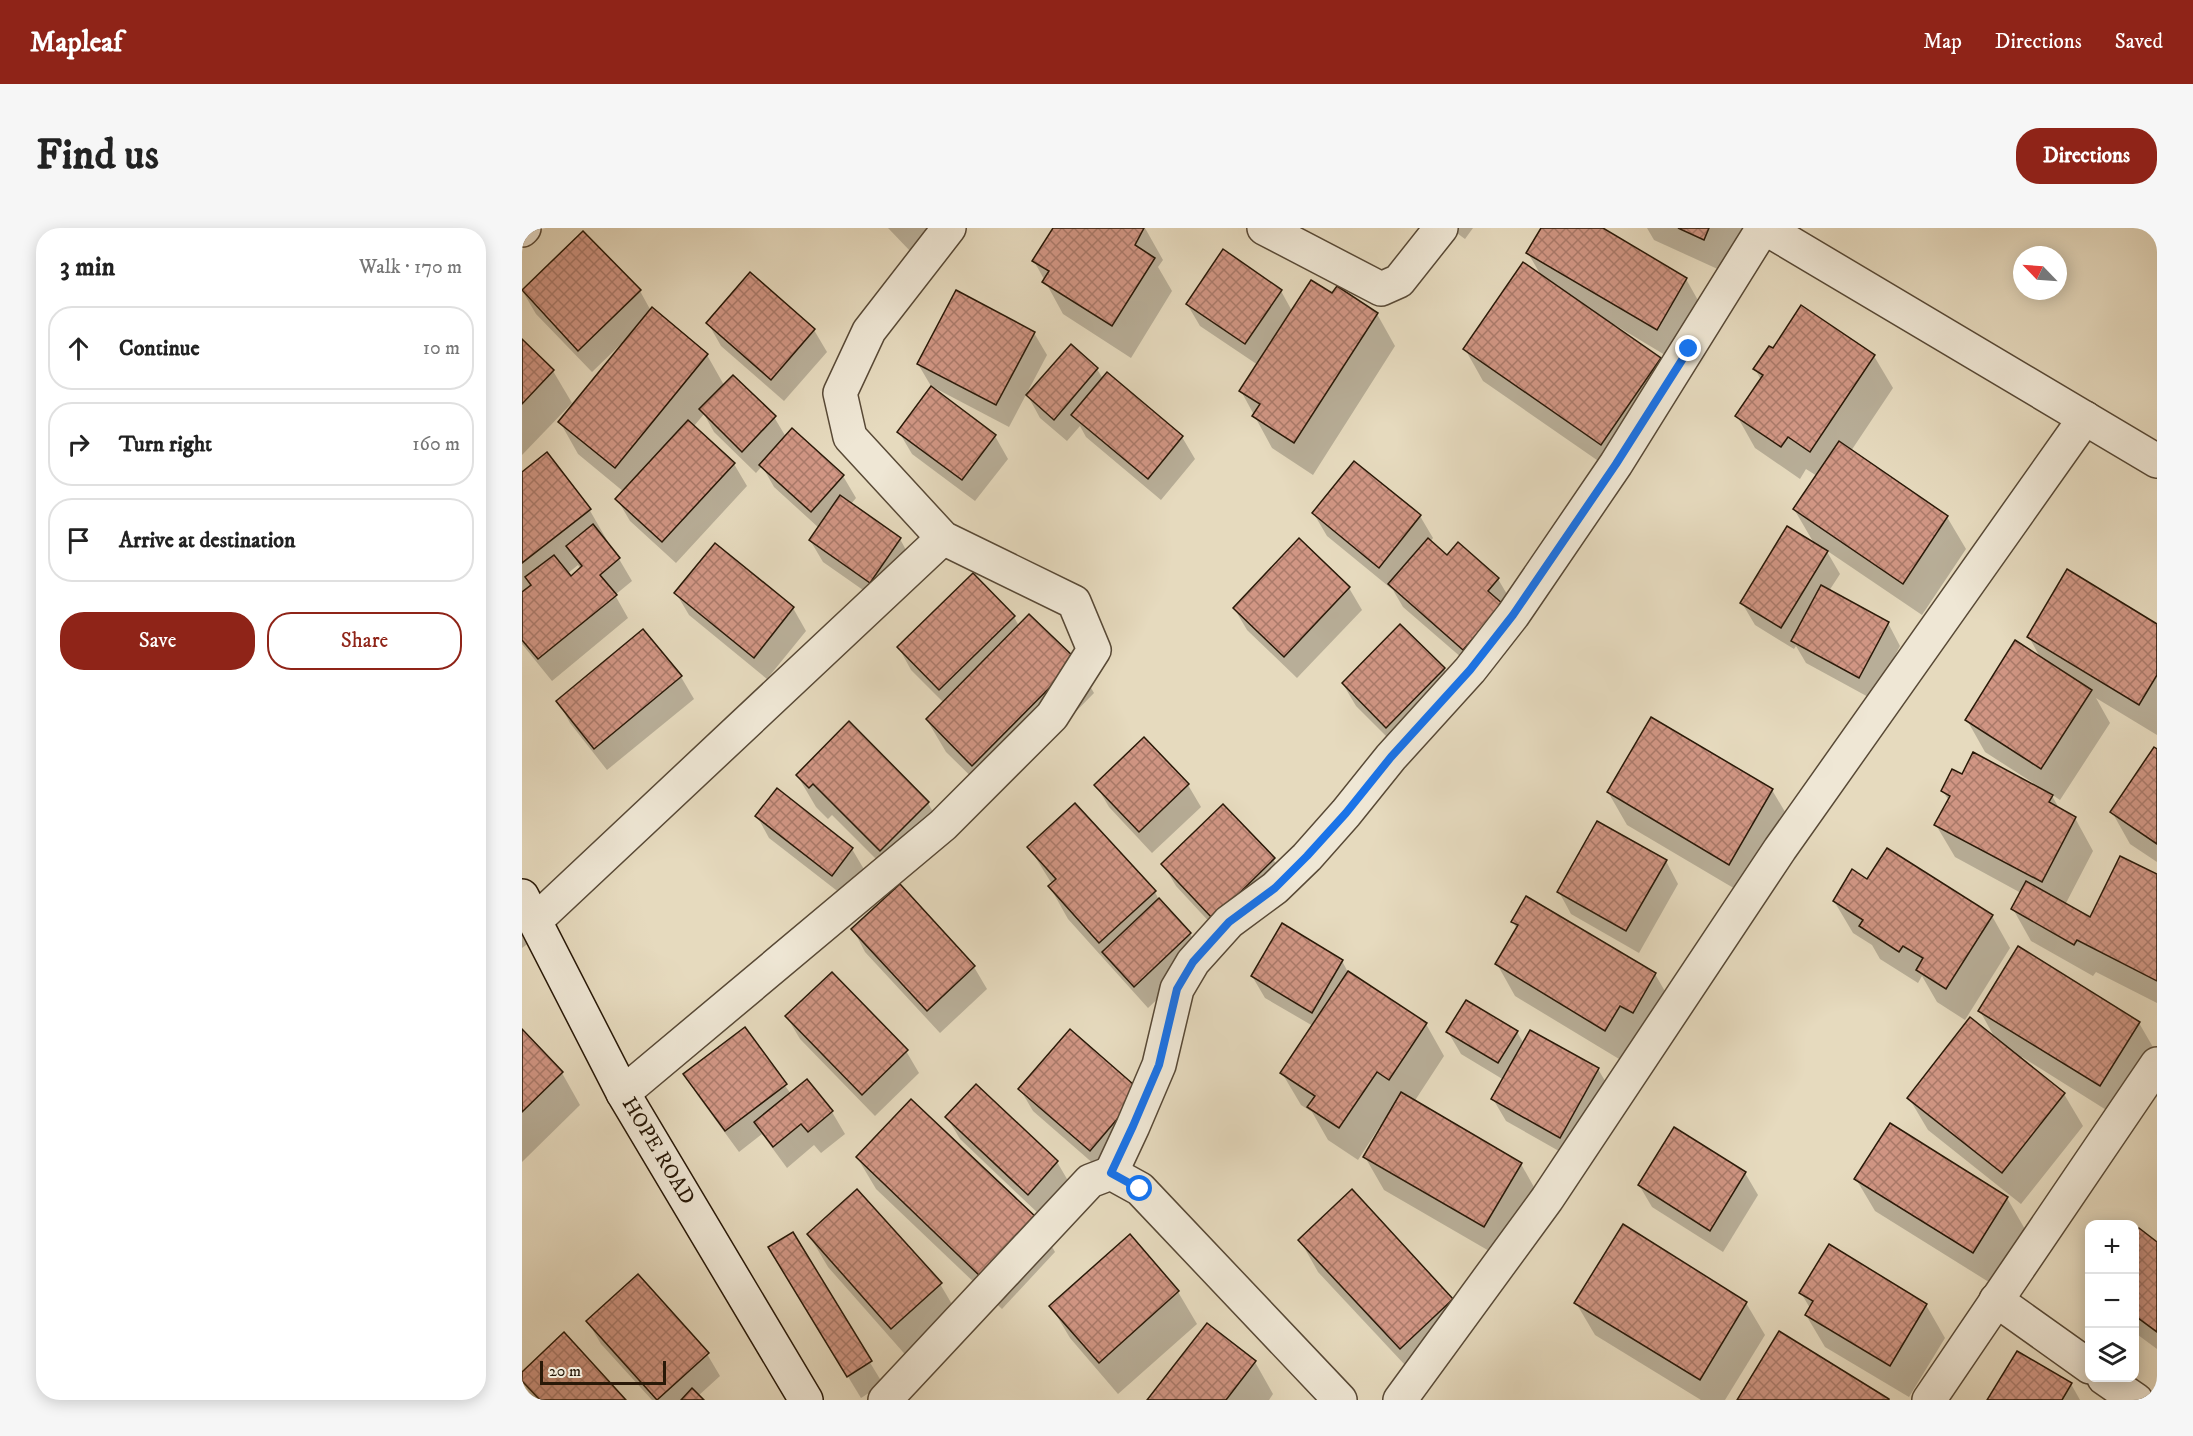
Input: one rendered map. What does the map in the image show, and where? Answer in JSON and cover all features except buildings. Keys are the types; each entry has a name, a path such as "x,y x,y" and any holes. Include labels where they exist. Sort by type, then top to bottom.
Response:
{"street":[{"path":"623,1093 943,825 1052,716 1094,650 1074,602 943,538 850,437 840,393 869,332 949,228"},
{"path":"1264,228 1381,290 1399,282 1441,228"},
{"path":"885,1400 1090,1182 1111,1173 1159,1065 1177,989 1193,962 1229,922 1275,888 1307,856 1492,643 1616,464 1764,228 2157,461"},
{"path":"1400,1400 1547,1199 1780,849 2085,418"},
{"path":"526,916 943,538"},
{"name":"HOPE ROAD","path":"526,916 623,1093 806,1400"},
{"path":"1929,1400 2157,1064"},
{"path":"1111,1173 1140,1189 1340,1400"},
{"path":"1996,1300 2085,1363"},
{"path":"2111,1382 2136,1400"}],"route":[{"path":"1140,1189 1111,1173 1159,1065 1177,989 1193,962 1229,922 1275,888 1307,856 1346,813 1391,757 1470,670 1513,615 1616,464 1689,349"}]}
